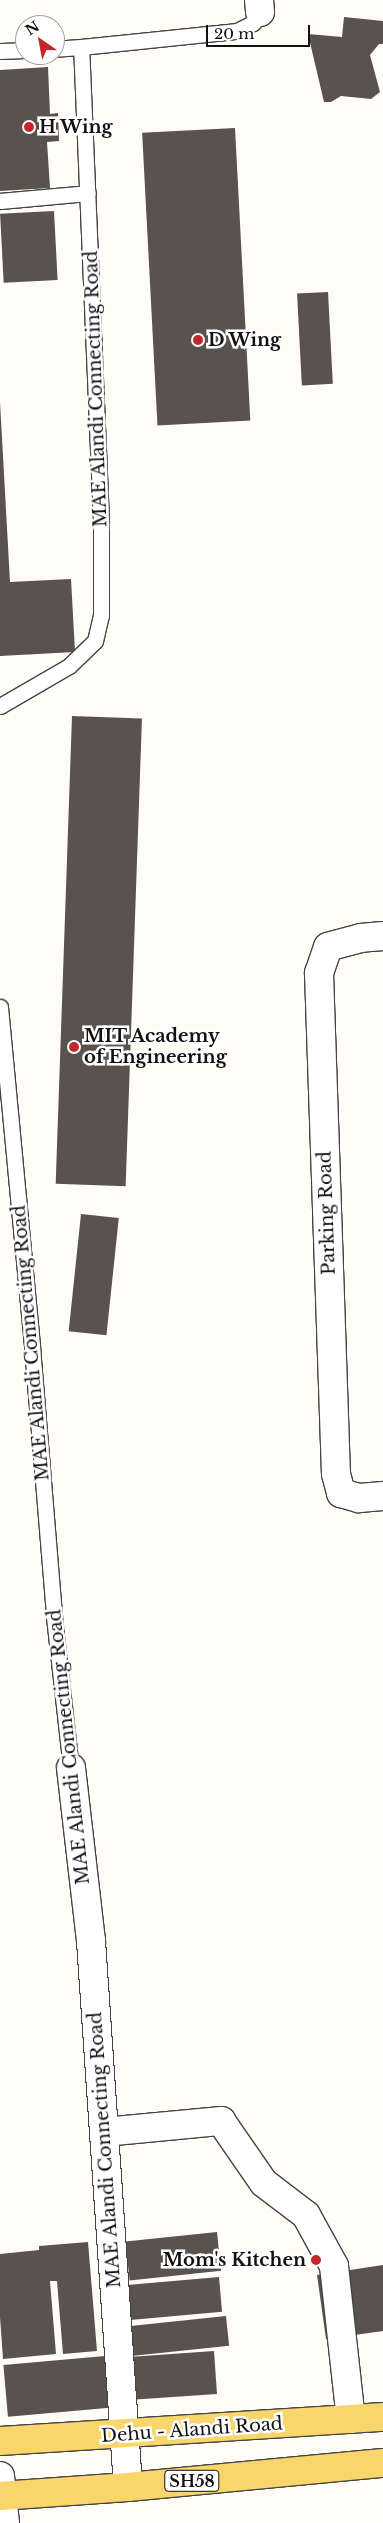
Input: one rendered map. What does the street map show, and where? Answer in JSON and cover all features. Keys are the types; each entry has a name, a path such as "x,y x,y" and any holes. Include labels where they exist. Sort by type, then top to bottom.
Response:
{"main road":[{"name":"Dehu - Alandi Road","path":"0,2442 383,2417"},
{"name":"SH58","path":"1,2489 128,2487 383,2463"}],"street":[{"name":"Parking Road","path":"383,936 362,938 328,947 318,972 336,1474 342,1493 359,1498 383,1496"},
{"name":"MAE Alandi Connecting Road","path":"71,1768 91,1941 128,2487"},
{"path":"104,2132 221,2120 264,2184 306,2215 334,2266 351,2419"},
{"path":"1,2489 5,2523"}],"lane":[{"path":"65,48 237,30 253,23 260,6"},
{"name":"MAE Alandi Connecting Road","path":"0,706 69,666 95,641 100,616 101,521 81,47"},
{"path":"0,52 15,51"},
{"path":"0,201 88,193"},
{"name":"MAE Alandi Connecting Road","path":"0,1007 32,1347 54,1617 71,1768"}],"building":[{"path":"344,17 383,21 383,44 379,44 370,55 380,92 371,99 341,96 331,102 324,102 308,34 342,37"},
{"name":"H Wing","path":"48,67 50,114 58,113 59,141 47,142 50,188 0,191 0,70"},
{"name":"D Wing","path":"235,128 250,421 157,425 142,133"},
{"path":"54,211 58,280 4,283 0,214"},
{"path":"328,292 333,384 302,385 297,294"},
{"path":"0,402 10,582 71,579 75,652 0,656"},
{"name":"MIT Academy of Engineering","path":"72,716 142,718 126,1186 56,1184"},
{"path":"81,1214 119,1218 106,1335 69,1331"},
{"path":"217,2232 221,2271 130,2280 126,2242"},
{"path":"88,2242 97,2351 63,2354 57,2281 50,2281 56,2354 3,2359 0,2317 0,2254 39,2250 39,2246"},
{"path":"383,2265 383,2331 326,2339 317,2275"},
{"path":"219,2277 222,2312 130,2320 127,2285"},
{"path":"226,2316 229,2346 134,2356 131,2326"},
{"path":"214,2351 217,2394 132,2400 129,2357"},
{"path":"105,2356 110,2408 8,2417 3,2365"}],"place":[{"name":"H Wing","path":"29,127"},
{"name":"D Wing","path":"198,340"},
{"name":"MIT Academy of Engineering","path":"74,1047"},
{"name":"Mom's Kitchen","path":"316,2260"}]}
